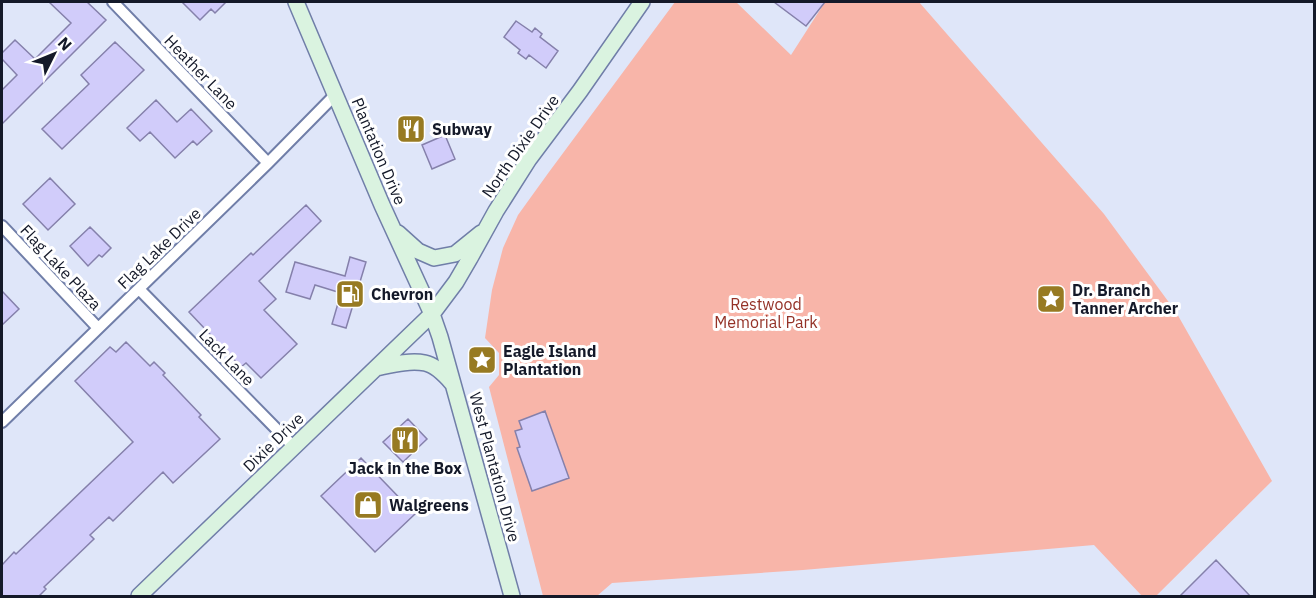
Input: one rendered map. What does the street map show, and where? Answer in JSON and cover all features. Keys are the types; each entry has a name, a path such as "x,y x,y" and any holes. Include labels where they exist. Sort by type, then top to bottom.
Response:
{"main road":[{"name":"Plantation Drive","path":"296,2 432,314"},
{"name":"North Dixie Drive","path":"432,314 456,282 485,229 529,159 642,2"},
{"path":"392,226 418,251 434,258 455,254 485,229"},
{"name":"Dixie Drive","path":"139,597 432,314"},
{"name":"West Plantation Drive","path":"432,314 512,597"},
{"path":"376,368 402,363 426,363 440,371 453,384"}],"street":[{"name":"Heather Lane","path":"113,2 268,163"},
{"name":"Flag Lake Drive","path":"2,422 336,94"},
{"name":"Flag Lake Plaza","path":"2,226 98,328"},
{"name":"Lack Lane","path":"139,289 294,447"}],"green space":[{"name":"Restwood Memorial Park","path":"675,2 736,2 791,55 825,2 919,2 1104,214 1176,312 1272,481 1156,596 1142,596 1094,545 803,570 612,583 597,596 543,596 489,387 499,375 499,353 485,338 492,290 503,248 518,215"}],"building":[{"path":"49,2 87,2 106,20 2,124 2,90 17,75 2,59 2,53 15,40 35,59 71,23"},
{"path":"182,2 226,2 215,13 211,9 200,20"},
{"path":"774,2 825,2 806,26"},
{"path":"516,21 532,32 535,28 542,34 540,37 558,51 546,68 529,55 526,59 518,53 520,50 504,37"},
{"path":"115,42 144,70 62,149 42,129 89,84 81,75"},
{"path":"156,100 177,122 191,109 212,131 197,145 193,141 175,158 150,132 140,141 127,128"},
{"path":"445,135 455,159 432,169 422,145"},
{"path":"50,178 75,204 48,230 23,204"},
{"path":"306,205 321,221 259,281 276,299 264,310 297,344 261,378 246,363 241,367 189,312"},
{"path":"90,227 111,248 102,257 99,255 88,266 70,246"},
{"path":"350,257 366,262 346,328 332,324 341,293 315,285 310,299 286,292 295,262 345,276"},
{"path":"2,291 19,309 2,325"},
{"path":"126,342 150,366 154,362 165,373 163,375 220,439 173,483 163,472 113,521 109,517 90,535 94,539 44,587 46,589 38,597 2,597 2,565 133,442 75,381 110,347 116,352"},
{"path":"545,411 569,478 532,491 517,448 520,447 515,431 522,429 519,421"},
{"name":"Jack in the Box","path":"408,419 427,439 403,462 383,442"},
{"name":"Walgreens","path":"361,458 415,514 375,552 321,496"},
{"path":"1216,560 1251,597 1179,597"}],"place":[{"name":"Subway","path":"411,129"},
{"name":"Chevron","path":"350,294"},
{"name":"Dr. Branch Tanner Archer","path":"1051,299"},
{"name":"Eagle Island Plantation","path":"482,360"},
{"name":"Jack in the Box","path":"405,440"},
{"name":"Walgreens","path":"368,505"}]}
